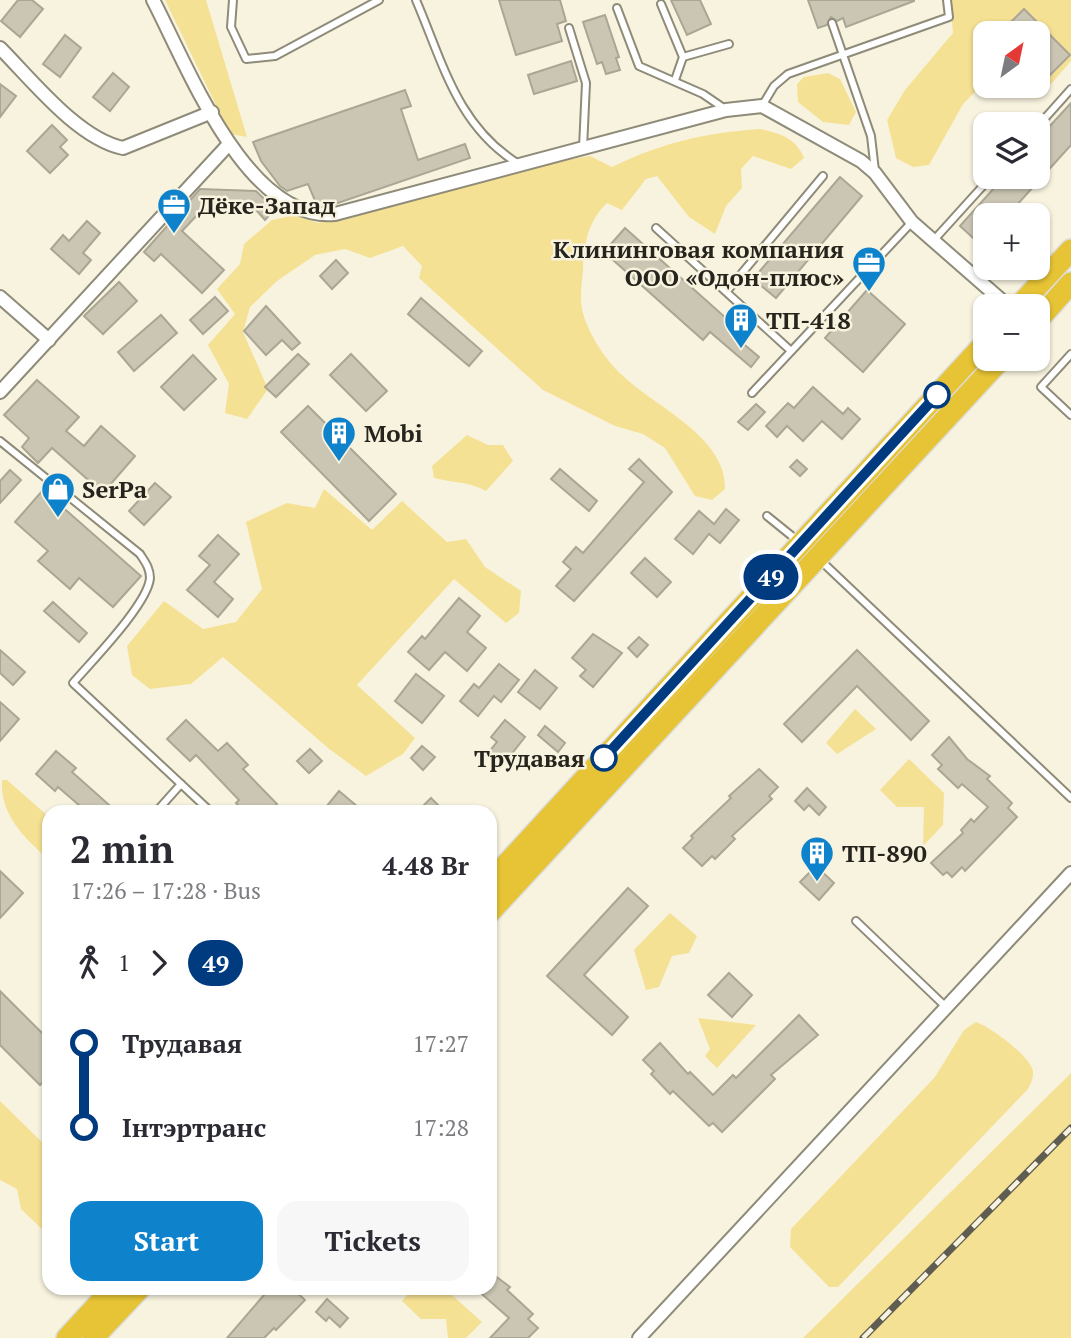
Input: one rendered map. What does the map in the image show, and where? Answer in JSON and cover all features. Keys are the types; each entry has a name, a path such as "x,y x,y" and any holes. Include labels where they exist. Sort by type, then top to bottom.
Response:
{"highway":[{"path":"1030,294 1071,250"},
{"path":"1050,307 1071,283"},
{"path":"497,904 809,550 973,357"},
{"path":"497,875 809,550 989,371"},
{"path":"67,1338 107,1295"},
{"path":"93,1338 133,1295"}],"street":[{"path":"153,0 229,144 250,171 281,200 320,215 726,110 762,106 861,162 875,173 912,222 994,294"},
{"path":"0,48 77,124 108,145 123,148 212,112"},
{"path":"0,392 229,144"},
{"path":"0,297 48,340"},
{"path":"639,1338 1071,873"}],"lane":[{"path":"233,0 231,27 246,59 275,56 379,0"},
{"path":"416,0 464,112 493,148 519,164"},
{"path":"762,106 774,86 788,74 948,17 947,0"},
{"path":"661,4 683,57 675,80"},
{"path":"617,8 639,66 675,80 726,110"},
{"path":"832,23 871,136 875,173"},
{"path":"569,28 586,83 583,148"},
{"path":"683,57 729,44"},
{"path":"1050,113 1071,89"},
{"path":"727,291 823,176"},
{"path":"933,241 980,189"},
{"path":"752,393 912,222"},
{"path":"656,228 791,351"},
{"path":"1071,354 1041,387 1071,415"},
{"path":"0,441 127,543 148,565 147,590 117,632 73,683 204,805"},
{"path":"767,516 809,550 1071,798"},
{"path":"162,805 181,784"},
{"path":"856,921 946,1007"}],"shaded area":[{"path":"165,0 206,0 247,137 230,134"},
{"path":"950,0 1071,0 1071,61 1050,85 1050,21 973,21 973,94 963,104 929,165 913,167 896,158 887,120 905,90 953,33"},
{"path":"828,73 840,79 856,112 849,125 823,122 798,102 797,84 804,77"},
{"path":"761,129 792,141 804,158 791,169 753,156 741,169 742,188 726,206 715,234 689,217 657,176 646,179 622,210 607,203 601,209 591,225 584,251 581,303 593,338 622,375 687,424 714,454 723,470 725,489 712,500 695,496 665,448 643,434 615,426 543,390 419,278 422,266 403,246 370,258 345,249 315,255 277,281 250,307 243,332 268,389 247,419 225,413 229,384 208,345 235,314 217,289 240,264 244,244 272,220 294,215 318,223 510,170 590,156 612,167 649,151 685,140"},
{"path":"467,435 488,445 503,445 513,461 486,491 467,484 434,478 432,466"},
{"path":"324,489 372,530 402,501 447,542 466,539 485,567 521,591 519,613 506,623 454,579 357,685 415,738 403,754 366,776 328,748 223,657 191,684 150,689 132,675 127,646 164,601 203,629 236,622 262,589 246,522 287,503 315,508"},
{"path":"855,709 876,729 837,754 826,743"},
{"path":"909,759 944,793 943,825 923,846 924,807 897,807 880,790"},
{"path":"2,780 7,780 42,811 42,853 16,825 2,793"},
{"path":"670,913 697,936 689,953 672,956 659,987 646,990 634,950"},
{"path":"698,1018 756,1025 717,1068 705,1056 710,1049"},
{"path":"976,1022 990,1029 1023,1055 1033,1073 1028,1089 838,1287 829,1287 790,1247 791,1229 935,1077 964,1030"},
{"path":"1071,1073 1071,1338 803,1338"},
{"path":"0,1101 42,1142 42,1229 21,1209 17,1189 0,1180"},
{"path":"407,1295 452,1295 482,1322 466,1338 448,1338 446,1319 421,1319 402,1301"}],"building":[{"path":"18,0 32,0 43,9 20,37 1,21"},
{"path":"499,0 560,0 566,21 557,24 562,41 516,55"},
{"path":"671,0 700,0 711,24 687,35"},
{"path":"808,0 914,1 846,27 843,18 837,21 831,17 827,25 818,28"},
{"path":"1024,9 1036,21 1012,21"},
{"path":"605,15 619,57 616,58 620,70 606,74 602,62 597,64 583,22"},
{"path":"65,35 81,48 60,77 43,64"},
{"path":"1050,35 1070,55 1050,75"},
{"path":"571,61 577,81 534,94 528,75"},
{"path":"113,73 129,87 110,111 93,97"},
{"path":"0,84 16,96 0,117"},
{"path":"405,90 411,106 401,109 418,160 465,144 470,158 332,205 316,203 308,184 287,191 280,186 261,161 253,142"},
{"path":"1071,103 1071,145 1050,168 1050,126"},
{"path":"52,125 67,140 60,147 68,155 50,173 27,151"},
{"path":"840,177 862,196 776,298 753,279"},
{"path":"200,189 256,191 275,209 265,220 257,211 201,211 182,231 224,270 202,293 161,254 154,261 144,252"},
{"path":"993,189 1031,189 1019,203 981,203"},
{"path":"973,212 973,238 960,226"},
{"path":"87,221 100,233 83,253 91,260 79,274 51,249 63,235 69,241"},
{"path":"625,228 745,335 740,341 759,357 751,367 710,332 703,340 604,252"},
{"path":"336,260 348,273 332,289 320,276"},
{"path":"119,282 137,301 103,334 84,316"},
{"path":"867,290 905,324 863,372 825,338"},
{"path":"215,297 228,311 203,334 190,320"},
{"path":"421,298 482,351 469,366 408,314"},
{"path":"266,306 300,343 292,350 282,340 266,355 244,331"},
{"path":"161,315 177,333 134,371 118,352"},
{"path":"298,354 309,364 276,397 265,387"},
{"path":"351,354 387,391 366,411 330,375"},
{"path":"193,355 216,379 184,410 161,387"},
{"path":"37,380 79,417 66,431 84,446 101,426 135,456 103,493 52,448 38,463 22,447 29,438 4,415"},
{"path":"813,387 843,414 848,408 860,419 842,439 822,421 803,441 787,426 777,437 766,426 788,403 794,408"},
{"path":"756,404 765,412 748,430 738,422"},
{"name":"Mobi","path":"308,406 396,494 369,521 281,432"},
{"path":"639,459 672,492 574,601 556,586 571,569 563,562 576,547 583,553 644,482 629,469"},
{"path":"797,460 807,469 800,476 790,467"},
{"path":"560,469 597,501 589,511 551,479"},
{"path":"10,470 21,480 0,503 0,481"},
{"path":"155,483 171,497 144,525 129,511"},
{"path":"43,490 141,576 113,607 79,578 70,589 38,561 48,551 15,522"},
{"path":"726,509 739,520 720,543 709,534 693,554 675,539 699,511 714,524"},
{"path":"218,535 239,554 214,582 233,599 218,617 187,590 210,565 199,556"},
{"path":"645,558 671,582 657,597 631,573"},
{"path":"459,598 480,616 467,632 486,648 467,671 445,652 429,670 408,652 422,636 425,639"},
{"path":"53,602 87,633 79,642 44,611"},
{"path":"593,634 622,653 593,687 580,676 586,670 572,658"},
{"path":"639,637 648,645 637,657 628,648"},
{"path":"0,650 25,672 13,685 0,673"},
{"path":"857,650 929,721 911,740 857,686 802,742 784,724"},
{"path":"499,664 519,680 501,702 494,696 478,716 460,701 474,684 479,688"},
{"path":"535,670 557,688 540,709 518,692"},
{"path":"416,674 444,696 422,723 395,701"},
{"path":"0,702 19,719 0,741"},
{"path":"186,720 218,751 227,743 248,765 243,769 277,804 238,805 236,803 239,800 196,755 190,761 167,739"},
{"path":"505,720 525,737 503,765 488,753 497,742 491,737"},
{"path":"545,726 565,743 558,752 538,735"},
{"path":"949,737 967,759 990,776 987,779 1012,803 1008,808 1017,817 965,871 962,867 952,877 947,872 943,875 931,863 963,833 961,830 971,819 974,822 988,807 962,784 958,788 938,769 942,765 932,755"},
{"path":"422,746 435,757 423,770 411,758"},
{"path":"310,749 322,761 309,773 297,761"},
{"path":"56,751 76,768 72,772 109,805 79,805 58,787 55,791 36,774"},
{"path":"759,769 778,787 769,796 772,799 732,836 735,839 715,859 712,856 702,866 683,848 693,838 691,836 731,798 729,796"},
{"path":"807,788 826,807 819,815 809,805 804,810 795,801"},
{"path":"339,791 356,805 328,805"},
{"path":"431,798 438,805 424,805"},
{"name":"ТП-890","path":"816,866 834,883 819,900 800,882"},
{"path":"0,871 23,893 0,918"},
{"path":"628,888 648,906 584,975 628,1017 612,1035 547,976"},
{"path":"729,973 752,995 732,1017 708,995"},
{"path":"0,991 42,1033 42,1083 40,1085 0,1045"},
{"path":"799,1015 818,1035 771,1075 775,1079 722,1132 713,1123 709,1126 673,1091 670,1094 651,1074 654,1071 643,1060 660,1043 688,1074 690,1072 713,1095 733,1075 736,1078"},
{"path":"497,1277 510,1287 507,1290 533,1314 528,1319 538,1328 528,1338 490,1338 509,1318 483,1295 497,1295"},
{"path":"264,1295 300,1295 305,1300 276,1330 274,1328 264,1338 227,1338"},
{"path":"327,1299 348,1318 340,1327 329,1317 326,1321 316,1312"}],"railway":[{"path":"863,1338 1071,1128"}],"bus line":[{"name":"49","path":"604,758 937,395"}],"place":[{"name":"Дёке-Запад","path":"174,235"},
{"name":"Клининговая компания ООО «Одон-плюс»","path":"869,293"},
{"name":"ТП-418","path":"741,350"},
{"name":"Mobi","path":"339,463"},
{"name":"SerPa","path":"58,519"},
{"name":"Трудавая","path":"604,758"},
{"name":"ТП-890","path":"817,883"}]}
